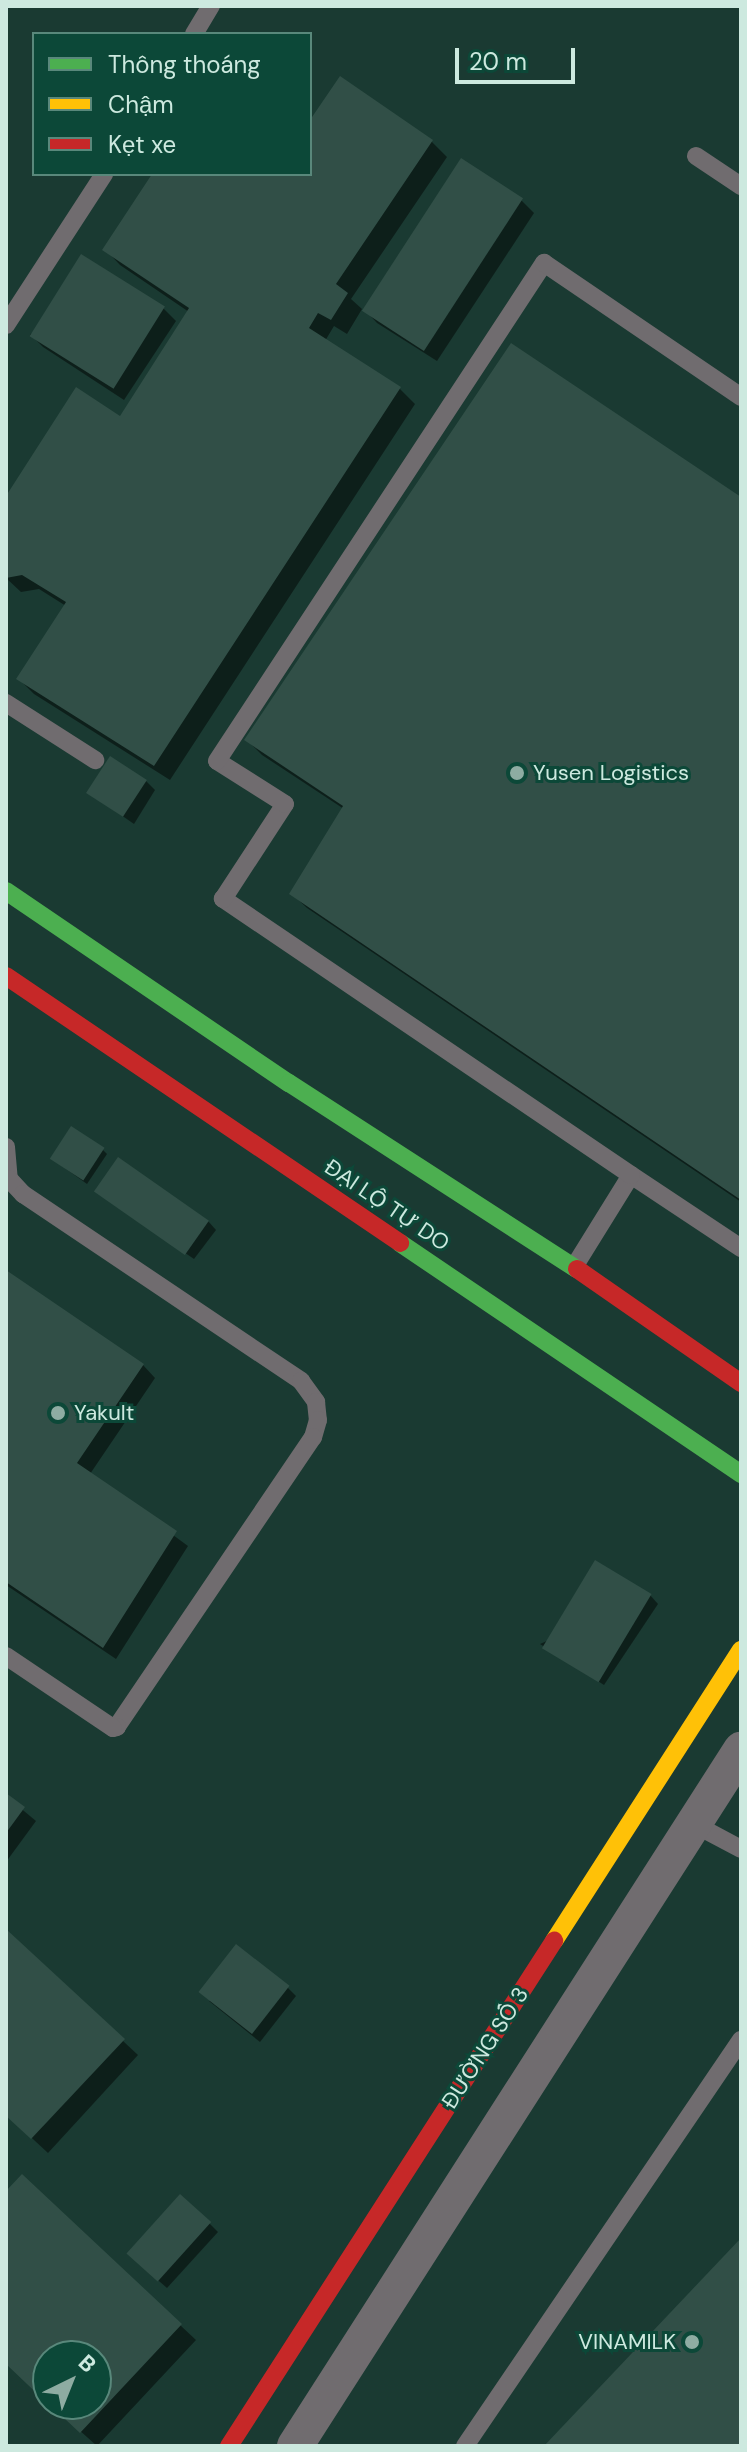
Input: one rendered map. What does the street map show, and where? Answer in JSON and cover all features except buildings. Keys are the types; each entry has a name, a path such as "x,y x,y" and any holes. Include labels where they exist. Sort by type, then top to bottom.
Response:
{"street":[{"path":"6,891 289,1083 574,1267 741,1383"},
{"name":"ĐẠI LỘ TỰ DO","path":"6,976 741,1474"},
{"name":"ĐƯỜNG SỐ 3","path":"229,2446 741,1650"},
{"path":"295,2446 741,1750"}],"lane":[{"path":"195,32 211,6"},
{"path":"696,156 741,186"},
{"path":"6,325 103,176"},
{"path":"741,397 544,263 217,761 285,804 223,899 741,1248"},
{"path":"6,703 95,760"},
{"path":"6,1147 12,1186 301,1381 316,1402 318,1420 313,1437 117,1727 113,1728 6,1656"},
{"path":"574,1267 631,1175"},
{"path":"694,1824 741,1849"},
{"path":"465,2446 741,2040"}],"traffic: fast":[{"path":"6,891 289,1083 577,1269"},
{"path":"400,1243 741,1474"}],"traffic: slow":[{"path":"554,1941 741,1650"}],"traffic: jam":[{"path":"6,976 400,1243"},
{"path":"577,1269 741,1383"},
{"path":"229,2446 554,1941"}],"place":[{"name":"Yusen Logistics","path":"517,773"},
{"name":"Yakult","path":"58,1413"},
{"name":"VINAMILK","path":"692,2342"}]}
